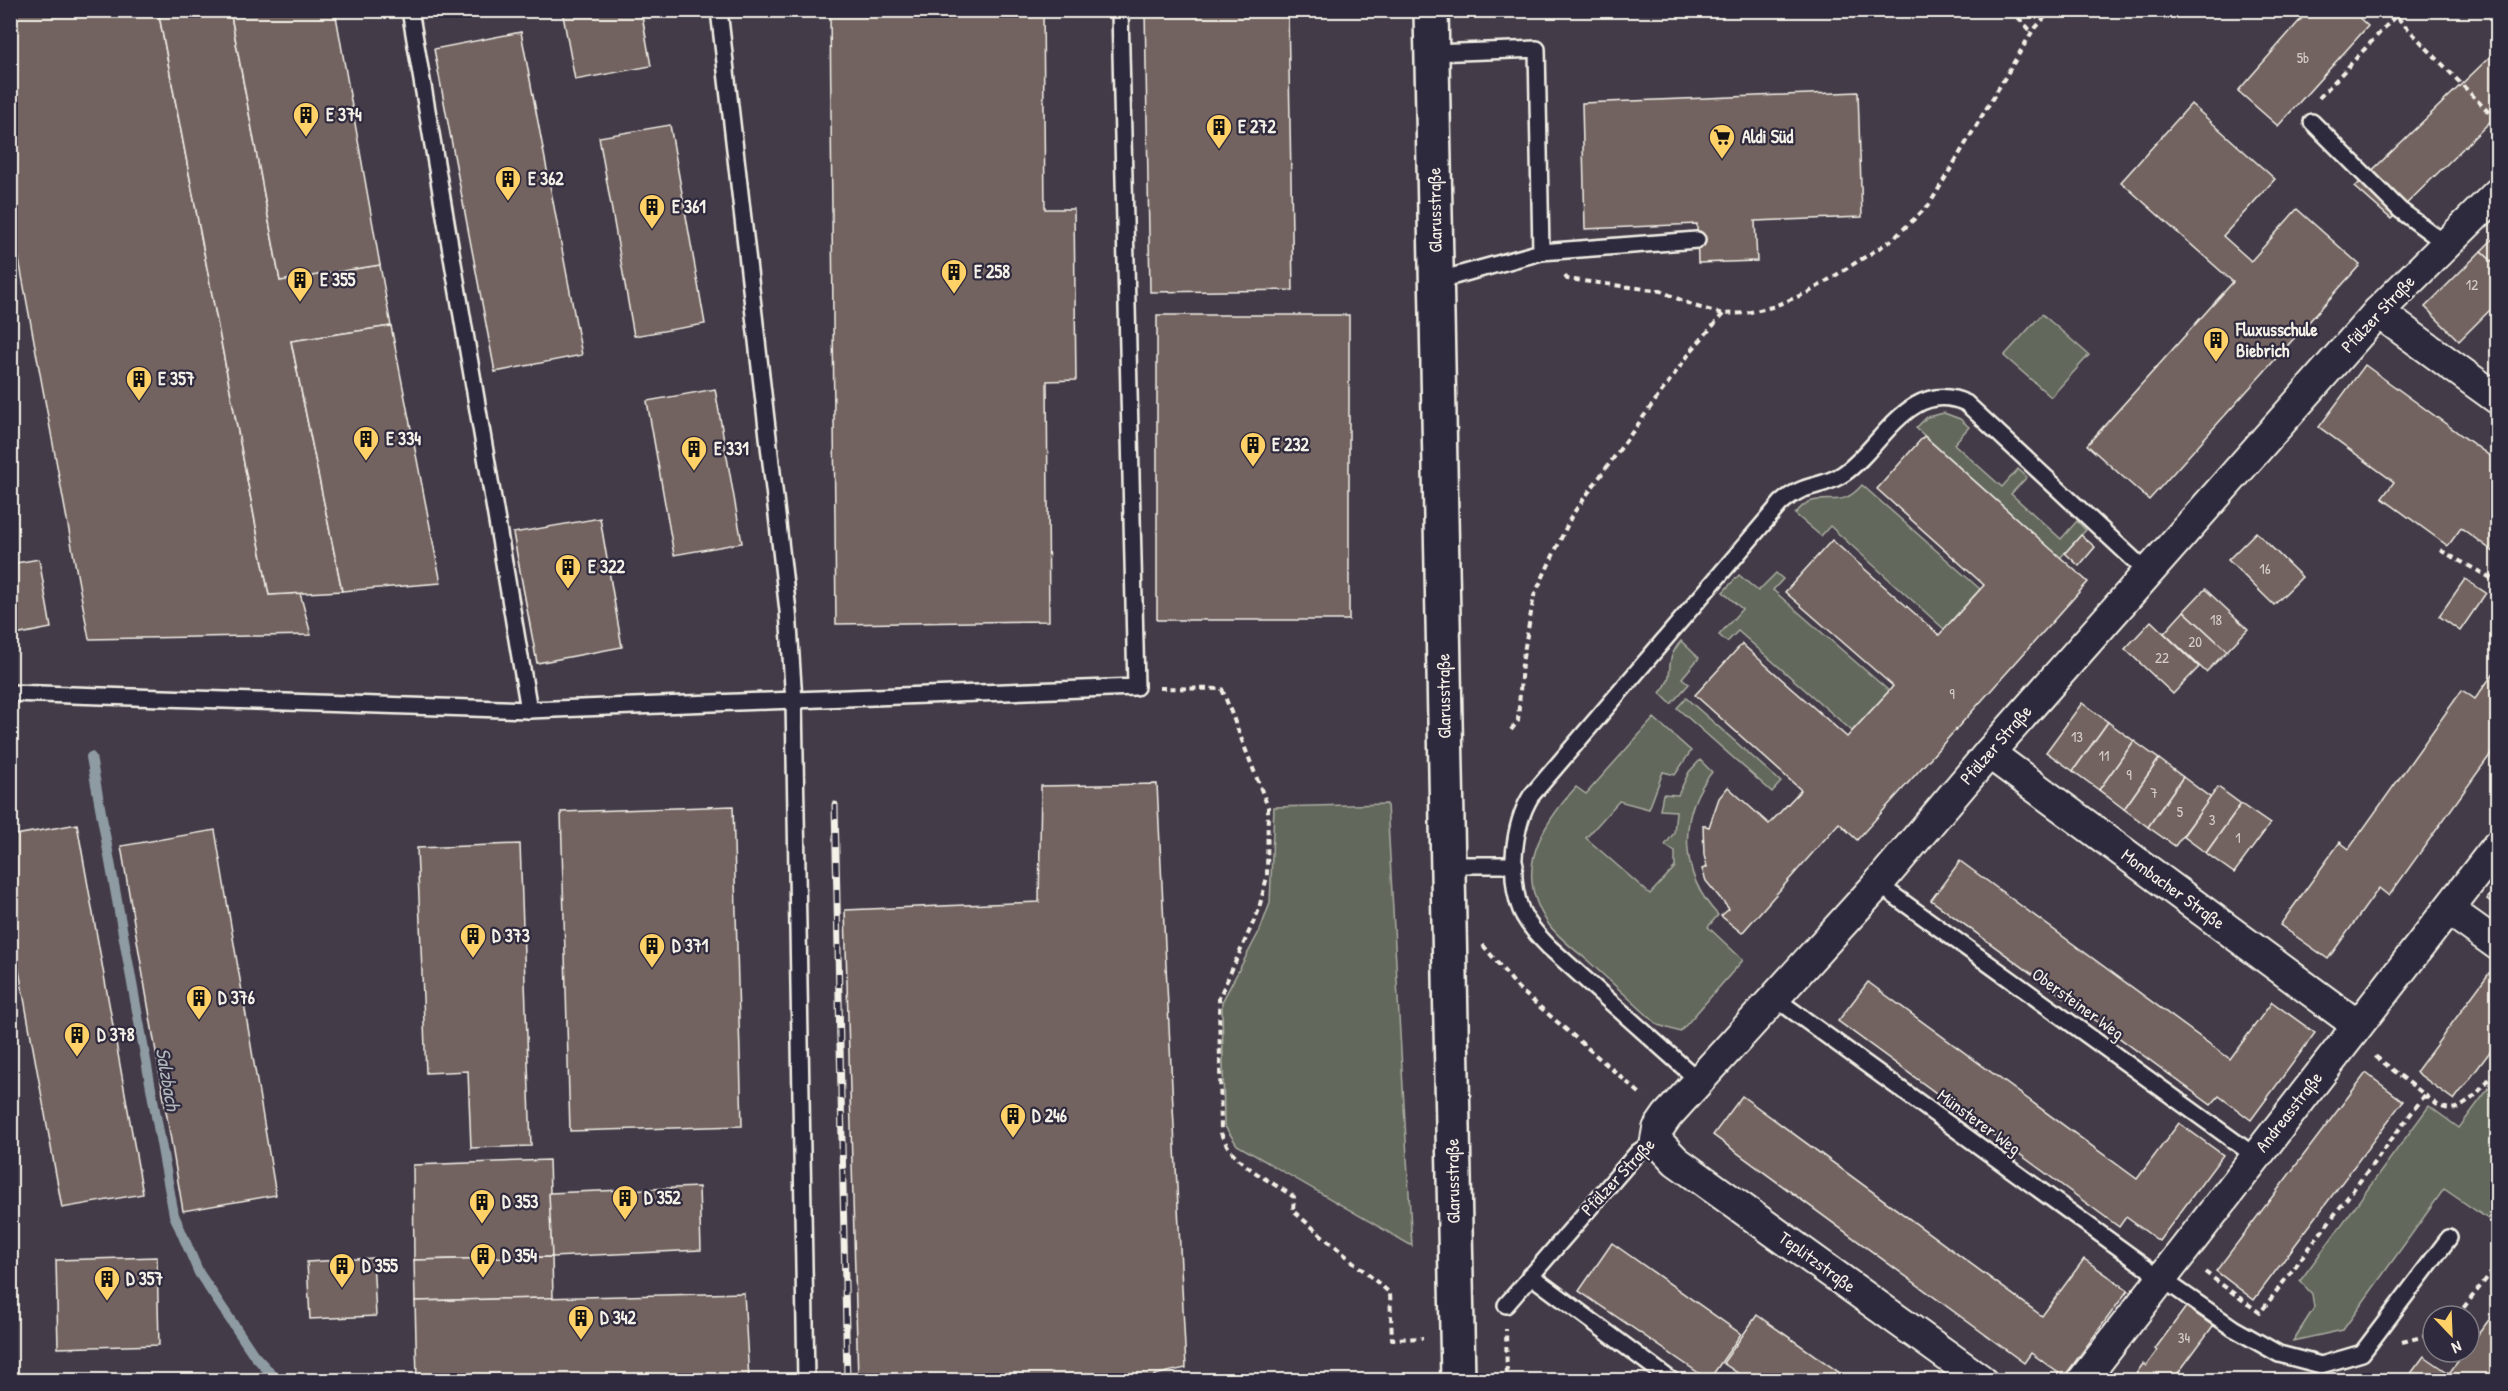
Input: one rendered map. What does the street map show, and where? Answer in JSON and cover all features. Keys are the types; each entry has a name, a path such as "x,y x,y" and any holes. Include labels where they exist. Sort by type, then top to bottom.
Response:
{"street":[{"name":"Glarusstraße","path":"1431,10 1458,1380"},
{"name":"Pfälzer Straße","path":"1661,1128 1699,1081 1878,884 2147,572 2378,312 2498,193"},
{"path":"2378,312 2498,399"},
{"name":"Mombacher Straße","path":"1989,753 2353,1030"},
{"name":"Andreasstraße","path":"2083,1380 2498,845"},
{"path":"2449,910 2498,945"},
{"name":"Teplitzstraße","path":"1661,1128 1676,1161 1982,1380"}],"lane":[{"path":"410,10 529,710"},
{"path":"719,10 788,611 794,701 806,1380"},
{"path":"10,693 529,710 1136,687 1120,10"},
{"path":"1432,53 1537,49 1541,252"},
{"path":"2312,122 2400,210 2446,244"},
{"path":"1436,281 1541,252 1697,240"},
{"path":"1699,1081 1549,947 1533,929 1522,912 1517,898 1515,844 1518,824 1530,796 1781,503 1802,488 1841,476 1900,416 1920,403 1939,397 1954,398 1966,403 2147,572"},
{"path":"1447,866 1515,865"},
{"name":"Obersteiner Weg","path":"1878,884 2255,1156"},
{"name":"Münsterer Weg","path":"1775,998 2161,1278 2233,1328 2279,1354 2321,1365 2362,1353 2449,1238"},
{"name":"Pfälzer Straße","path":"1506,1305 1661,1128"},
{"path":"1530,1275 1671,1380"}],"path":[{"path":"2011,10 2032,32"},
{"path":"1541,252 1567,279 1661,291 1694,306 1723,314 1746,314 1772,308 1809,292 1892,240 1929,205 2032,32 2051,10"},
{"path":"2390,10 2498,122"},
{"path":"2312,122 2304,114 2401,10"},
{"path":"1511,730 1518,721 1522,663 1534,596 1572,515 1692,350 1723,314"},
{"path":"2440,550 2498,582"},
{"path":"1136,687 1222,688 1268,807 1267,877 1258,912 1219,998 1221,1132 1226,1146 1234,1157 1294,1197 1293,1211 1390,1293 1392,1339 1414,1338"},
{"path":"1481,943 1518,988 1661,1128"},
{"path":"2353,1030 2425,1095 2444,1108 2454,1109 2474,1095 2498,1068"},
{"path":"2180,1254 2260,1312 2425,1095"},
{"path":"2466,1304 2498,1264"},
{"path":"1490,1380 1507,1380 1506,1305"}],"green space":[{"path":"2042,314 2089,355 2051,397 2004,356"},
{"path":"1944,413 1960,419 1969,427 1954,444 2002,487 2018,469 2027,477 2011,494 2061,539 2077,521 2086,530 2060,558 1916,428 1927,417"},
{"path":"1862,485 1980,589 1944,629 1830,526 1821,536 1795,514 1807,503 1817,500 1843,499"},
{"path":"1776,573 1783,579 1773,590 1889,691 1852,731 1738,631 1727,642 1719,635 1742,609 1723,592 1739,575 1758,591"},
{"path":"1681,641 1699,658 1682,678 1689,684 1671,704 1660,693 1668,680 1672,656"},
{"path":"1686,698 1781,782 1772,792 1677,708"},
{"path":"1654,718 1691,751 1675,775 1663,772 1649,809 1619,801 1586,838 1650,894 1675,867 1675,852 1665,845 1674,833 1676,811 1660,810 1663,794 1678,795 1689,772 1700,760 1712,772 1693,807 1688,826 1690,864 1705,899 1718,915 1708,927 1743,960 1680,1032 1658,1025 1561,938 1547,922 1537,903 1532,885 1532,867 1536,850 1542,833 1552,817 1576,787 1586,794"},
{"path":"1387,804 1412,1246 1237,1145 1224,1125 1222,1002 1260,930 1270,903 1274,807"},
{"path":"2497,1077 2497,1225 2444,1189 2343,1330 2293,1341 2314,1308 2312,1294 2300,1281 2429,1106 2459,1128"}],"building":[{"name":"E 357","path":"10,10 158,10 269,595 300,593 311,635 89,639 10,211"},
{"name":"E 355","path":"158,10 230,10 280,281 380,265 391,326 291,341 342,591 269,595"},
{"name":"E 374","path":"230,10 335,10 380,265 280,281"},
{"path":"478,10 516,10 479,17"},
{"path":"562,10 641,10 651,66 575,80"},
{"name":"E 258","path":"830,10 1043,10 1045,209 1074,209 1076,380 1047,381 1049,621 836,624"},
{"name":"E 272","path":"1145,10 1288,10 1293,290 1150,292"},
{"path":"2309,10 2351,10 2368,26 2278,126 2238,91"},
{"name":"E 362","path":"521,32 582,355 495,372 434,49"},
{"path":"2498,49 2498,114 2391,219 2355,187"},
{"name":"Aldi Süd","path":"1858,92 1862,217 1755,221 1757,261 1698,263 1697,224 1585,229 1582,103"},
{"name":"Fluxusschule Biebrich","path":"2191,104 2275,179 2223,236 2251,261 2297,209 2360,265 2149,500 2087,445 2233,282 2121,182"},
{"name":"E 361","path":"670,125 705,324 634,336 599,137"},
{"path":"2498,234 2498,267 2481,251"},
{"path":"2481,251 2498,267 2498,302 2459,341 2425,307"},
{"name":"E 232","path":"1157,315 1349,315 1349,620 1157,620"},
{"name":"E 334","path":"391,326 441,583 342,591 291,341"},
{"path":"2365,365 2498,462 2498,555 2461,528 2448,546 2382,498 2394,482 2319,427"},
{"name":"E 331","path":"715,389 742,543 674,555 647,401"},
{"path":"1924,436 2088,582 1857,840 1839,823 1742,933 1721,916 1729,909 1706,881 1702,869 1707,867 1704,855 1703,825 1709,827 1719,798 1728,787 1769,824 1801,790 1695,695 1742,644 1847,737 1889,691 1893,686 1785,592 1832,540 1939,635 1984,585 1877,489"},
{"name":"E 322","path":"600,518 622,647 537,663 513,533"},
{"path":"2256,532 2302,577 2274,605 2228,560"},
{"path":"2081,535 2095,547 2079,566 2065,553"},
{"path":"39,559 51,628 10,636 10,564"},
{"path":"2465,579 2486,593 2460,631 2439,616"},
{"path":"2205,589 2248,629 2227,651 2184,611"},
{"path":"2184,611 2227,651 2206,672 2164,633"},
{"path":"2151,621 2199,667 2173,694 2125,649"},
{"path":"2498,667 2498,744 2389,896 2379,888 2328,959 2280,925 2340,842 2349,849 2462,690 2475,699"},
{"path":"2082,703 2108,722 2073,771 2046,752"},
{"path":"2108,722 2134,741 2099,790 2073,771"},
{"path":"2134,741 2159,759 2124,809 2099,790"},
{"path":"2159,759 2183,777 2148,827 2124,809"},
{"path":"2183,777 2211,798 2175,846 2148,827"},
{"name":"D 246","path":"1157,784 1186,1368 1154,1375 1155,1380 858,1380 845,910 1039,902 1041,786"},
{"path":"2218,787 2241,804 2206,853 2183,836"},
{"path":"2241,804 2270,824 2234,873 2206,853"},
{"name":"D 371","path":"733,806 742,1126 570,1131 561,812"},
{"name":"D 378","path":"77,824 143,1194 62,1208 10,921 10,836"},
{"name":"D 376","path":"215,830 276,1195 183,1211 121,846"},
{"name":"D 373","path":"520,844 531,1146 471,1148 468,1071 426,1073 417,848"},
{"path":"1960,861 2230,1059 2272,1002 2315,1033 2251,1120 2219,1096 2211,1105 1931,900"},
{"path":"2498,884 2498,907 2487,899"},
{"path":"2490,972 2498,978 2498,1041 2454,1100 2416,1072"},
{"path":"1868,982 2137,1179 2179,1123 2223,1155 2159,1241 2126,1217 2119,1227 1838,1021"},
{"path":"2366,1073 2403,1101 2254,1300 2216,1271"},
{"path":"1742,1096 2042,1316 2084,1259 2128,1290 2064,1377 2031,1353 2024,1363 1713,1135"},
{"name":"D 353","path":"549,1160 552,1257 414,1260 413,1165"},
{"name":"D 352","path":"699,1187 701,1250 552,1257 549,1193"},
{"path":"1612,1243 1741,1334 1709,1380 1579,1291"},
{"name":"D 357","path":"157,1257 159,1345 58,1348 56,1260"},
{"name":"D 354","path":"552,1257 553,1298 415,1301 414,1260"},
{"name":"D 355","path":"373,1258 376,1316 310,1319 307,1262"},
{"name":"D 342","path":"744,1293 749,1380 417,1380 415,1301"},
{"path":"2186,1307 2213,1326 2173,1380 2131,1380 2143,1364 2146,1366 2157,1351 2155,1349"},
{"path":"2498,1308 2498,1380 2458,1380 2449,1373 2456,1364 2481,1364 2481,1330"},
{"path":"1757,1315 1850,1380 1748,1380 1723,1363"},
{"path":"2421,1360 2421,1364 2436,1364 2458,1380 2406,1380"}],"waterway":[{"name":"Salzbach","path":"91,757 174,1215 199,1273 254,1355 277,1380"}],"railway":[{"path":"835,805 847,1380"}],"place":[{"name":"E 374","path":"306,138"},
{"name":"E 272","path":"1219,150"},
{"name":"Aldi Süd","path":"1722,160"},
{"name":"E 362","path":"508,202"},
{"name":"E 361","path":"652,230"},
{"name":"E 258","path":"954,295"},
{"name":"E 355","path":"300,303"},
{"name":"Fluxusschule Biebrich","path":"2216,363"},
{"name":"E 357","path":"139,402"},
{"name":"E 334","path":"366,462"},
{"name":"E 232","path":"1253,468"},
{"name":"E 331","path":"694,472"},
{"name":"E 322","path":"568,590"},
{"name":"D 373","path":"473,959"},
{"name":"D 371","path":"652,969"},
{"name":"D 376","path":"199,1021"},
{"name":"D 378","path":"77,1058"},
{"name":"D 246","path":"1013,1139"},
{"name":"D 352","path":"625,1221"},
{"name":"D 353","path":"482,1225"},
{"name":"D 354","path":"483,1279"},
{"name":"D 355","path":"342,1289"},
{"name":"D 357","path":"107,1302"},
{"name":"D 342","path":"581,1341"}]}
